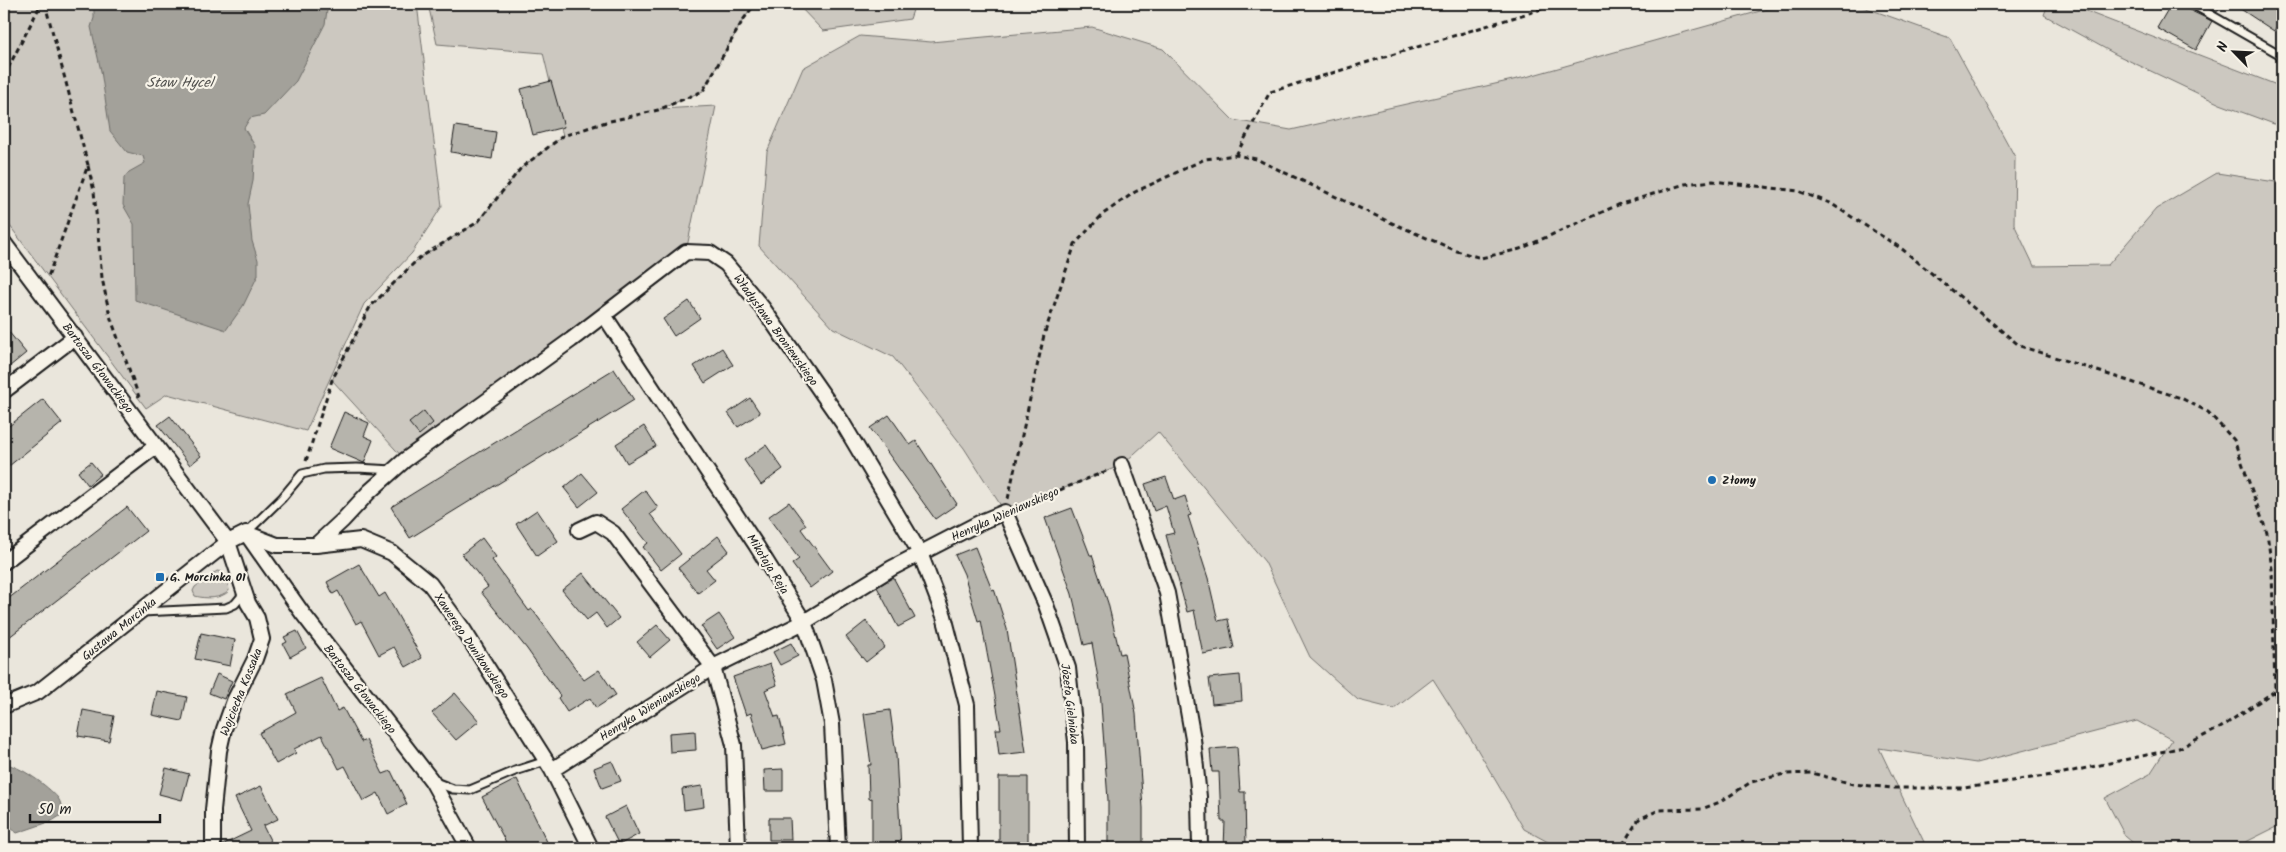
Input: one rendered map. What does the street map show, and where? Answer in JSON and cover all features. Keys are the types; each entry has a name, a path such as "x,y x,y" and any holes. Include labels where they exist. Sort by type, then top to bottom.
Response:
{"street":[{"name":"Bartosza Głowackiego","path":"4,243 228,542"},
{"name":"Władysława Broniewskiego","path":"316,545 394,470 686,252 710,253 726,264 762,307 842,422 920,553 944,616 967,705 970,848"},
{"name":"Mikołaja Reja","path":"604,314 756,545 804,622 824,680 832,724 838,848"},
{"path":"4,391 74,337"},
{"path":"4,562 156,446"},
{"path":"1122,465 1167,593 1193,738 1199,796 1200,848"},
{"name":"Henryka Wieniawskiego","path":"549,765 713,667 804,622 920,553 1006,512"},
{"name":"Józefa Gielniaka","path":"1006,512 1046,605 1068,668 1076,742 1076,848"},
{"path":"579,530 596,522 613,532 713,667 734,745 738,848"},
{"name":"Bartosza Głowackiego","path":"246,533 303,614 432,781 469,848"},
{"path":"228,542 246,533"},
{"name":"Xawerego Dunikowskiego","path":"246,533 277,545 316,545 361,540 392,553 430,584 463,629 549,765 591,848"},
{"name":"Wojciecha Kossaka","path":"213,848 216,767 222,736 234,702 255,659 262,639 257,618 248,603 228,542"},
{"name":"Gustawa Morcinka","path":"4,706 38,692 228,542"}],"lane":[{"path":"2192,4 2281,55 2282,53"},
{"path":"246,533 282,498 302,474 324,469 394,470"},
{"path":"139,613 226,608 235,604 245,592"},
{"path":"432,781 453,788 470,790 549,765"}],"path":[{"path":"4,76 43,4"},
{"path":"43,4 94,191 102,278 110,316 137,388 140,402"},
{"path":"302,474 332,380 370,307 419,258 478,222 521,168 563,136 606,122 658,110 703,91 743,20 755,4"},
{"path":"1236,155 1270,92 1558,4"},
{"path":"1006,512 1044,335 1075,244 1103,214 1135,192 1205,159 1236,155 1256,159 1385,220 1456,251 1481,258 1520,249 1618,205 1685,184 1713,181 1798,192 1830,203 1902,249 2020,346 2181,398 2208,412 2234,440 2267,533 2272,569 2275,692 2282,727"},
{"path":"46,279 88,165"},
{"name":"Henryka Wieniawskiego","path":"1006,512 1122,465"},
{"path":"1614,848 1623,844 1638,819 1659,810 1702,809 1720,802 1751,782 1785,774 1812,773 1863,785 1892,788 1964,788 2058,774 2179,748 2220,728 2282,686"}],"shaded area":[{"path":"4,4 417,4 442,206 412,253 364,304 306,431 167,394 146,408 4,218"},
{"path":"428,4 755,4 743,20 703,91 660,109 716,106 686,252 405,460 332,380 370,307 419,258 478,222 521,168 563,136 543,53 437,44"},
{"path":"797,4 915,4 910,19 823,31"},
{"path":"1785,4 1855,4 1950,38 2015,157 2014,224 2034,266 2108,265 2156,209 2217,173 2282,183 2282,824 2234,848 2139,848 2125,836 2105,798 2150,774 2172,740 2137,721 1976,763 1879,748 1924,842 1923,848 1559,848 1524,829 1473,742 1433,679 1394,709 1358,700 1310,657 1265,562 1158,432 1122,465 1005,512 964,448 893,357 833,328 759,246 767,152 803,68 860,36 931,42 1092,27 1163,49 1233,120 1291,130 1526,77"},
{"path":"2048,4 2072,4 2093,14 2282,87 2282,127 2220,104 2115,54 2044,15"},
{"path":"217,571 227,576 229,591 222,596 213,598 195,596 193,591 195,587"}],"water":[{"name":"Staw Hycel","path":"89,4 328,4 325,24 296,81 264,115 250,118 244,128 255,146 253,181 248,204 252,241 258,260 258,275 243,306 226,330 135,300 134,224 123,205 124,178 129,172 145,163 143,156 127,152 110,131 101,71 91,27 94,18 94,8"},
{"path":"4,764 25,772 53,793 59,800 63,814 52,821 17,833 4,822"}],"building":[{"path":"2171,4 2177,4 2212,21 2196,50 2157,28"},
{"path":"2203,4 2221,4 2217,12"},
{"path":"2233,4 2282,4 2282,18 2274,31"},
{"path":"551,81 564,127 533,135 521,89"},
{"path":"455,126 496,132 492,159 451,152"},
{"path":"689,301 700,318 674,336 663,319"},
{"path":"4,326 26,353 4,371"},
{"path":"722,348 733,365 705,383 694,366"},
{"path":"614,369 634,400 410,538 391,507"},
{"path":"750,398 760,413 738,427 728,413"},
{"path":"43,399 62,423 4,470 4,430"},
{"path":"424,411 433,423 419,435 409,423"},
{"path":"344,412 369,423 364,436 373,440 364,463 329,448"},
{"path":"889,415 910,445 916,441 957,504 935,519 870,428"},
{"path":"170,416 201,456 190,465 158,425"},
{"path":"644,426 656,446 627,463 616,444"},
{"path":"766,445 783,469 761,485 744,460"},
{"path":"91,462 101,474 88,485 78,472"},
{"path":"582,473 598,492 579,507 564,488"},
{"path":"1166,477 1174,500 1185,496 1191,515 1188,516 1208,578 1218,621 1228,619 1234,648 1203,654 1194,610 1187,612 1166,535 1174,533 1166,506 1154,511 1145,484"},
{"path":"645,490 658,508 650,514 681,554 661,570 643,547 648,543 621,509"},
{"path":"789,502 806,525 801,529 832,571 810,588 792,564 799,559 768,517"},
{"path":"127,507 146,531 4,641 4,602"},
{"path":"1072,508 1090,555 1092,555 1108,603 1120,654 1124,653 1136,714 1143,808 1143,844 1108,844 1108,800 1100,690 1092,643 1084,645 1072,594 1045,518"},
{"path":"537,510 558,541 537,556 516,524"},
{"path":"718,536 729,551 706,569 715,580 698,593 678,568"},
{"path":"482,538 496,557 492,560 529,611 532,609 584,680 599,670 616,695 596,708 590,698 567,712 558,698 560,696 527,649 481,592 488,587 462,554"},
{"path":"975,547 992,590 994,589 1007,629 1026,752 999,755 996,729 1001,729 981,620 978,621 964,574 955,555"},
{"path":"359,564 379,597 385,593 422,658 406,667 394,647 379,655 361,621 356,624 338,591 333,594 327,582"},
{"path":"583,573 619,618 607,628 596,613 587,620 562,590"},
{"path":"893,577 915,618 898,627 877,587"},
{"path":"719,614 735,637 717,649 701,626"},
{"path":"866,621 885,647 866,662 846,637"},
{"path":"657,625 670,640 650,657 637,642"},
{"path":"297,631 306,648 290,657 283,644 287,642 284,637"},
{"path":"201,633 235,640 230,666 195,659"},
{"path":"791,643 798,656 780,665 773,652"},
{"path":"770,664 777,685 765,690 775,717 779,716 786,744 762,750 751,713 746,715 733,677"},
{"path":"217,674 232,681 224,699 209,693"},
{"path":"1240,675 1242,701 1212,704 1209,678"},
{"path":"321,678 337,711 343,708 361,742 366,740 383,774 391,771 407,804 388,814 378,793 363,801 345,766 339,769 322,735 294,749 296,753 276,764 259,733 296,712 287,694"},
{"path":"157,691 187,697 182,721 152,715"},
{"path":"455,693 479,721 456,740 432,713"},
{"path":"83,710 114,716 109,741 78,736"},
{"path":"890,710 896,755 901,848 872,848 872,798 869,799 868,765 871,765 864,714"},
{"path":"695,731 696,750 670,752 669,733"},
{"path":"1237,747 1240,792 1245,792 1246,848 1224,848 1225,821 1221,821 1219,772 1212,772 1210,749"},
{"path":"612,761 621,781 602,788 594,768"},
{"path":"166,768 189,774 182,800 159,794"},
{"path":"783,769 783,791 765,791 764,770"},
{"path":"999,777 1028,777 1028,848 999,847"},
{"path":"517,779 550,848 509,848 482,797"},
{"path":"261,786 278,819 263,826 274,848 222,848 222,845 251,831 235,798"},
{"path":"702,786 704,807 684,810 682,789"},
{"path":"626,806 639,834 619,845 605,817"},
{"path":"769,818 790,818 791,840 769,840"}],"place":[{"name":"Złomy","path":"1712,480"},
{"name":"G. Morcinka 01","path":"160,577"}]}
